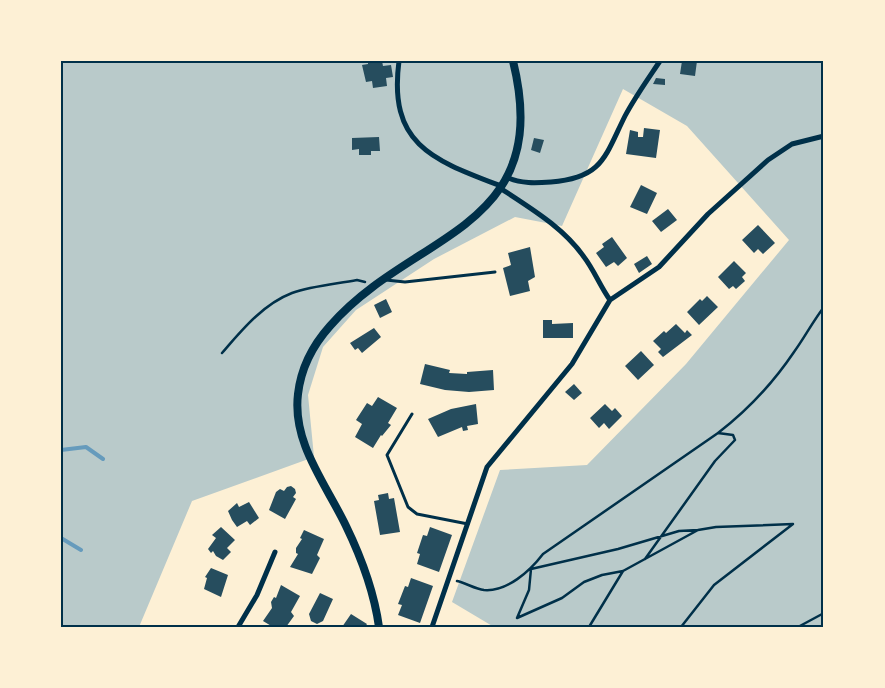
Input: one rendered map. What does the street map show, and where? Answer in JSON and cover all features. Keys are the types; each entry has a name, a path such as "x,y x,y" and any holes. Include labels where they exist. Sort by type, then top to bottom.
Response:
{"street":[{"path":"398,61 397,83 400,114 406,128 414,139 431,155 464,172 501,187 538,213 573,244 589,264 610,300"},
{"path":"379,627 374,599 364,565 305,447 301,435 297,408 300,382 315,345 346,309 380,282 454,234 482,211 501,187 516,151 520,120 519,91 513,61"},
{"path":"506,177 519,182 547,182 573,179 586,174 609,151 626,116 660,61"},
{"path":"432,627 487,467 572,364 610,300 659,267 708,214 768,160 792,144 824,136"},
{"path":"238,627 257,595 275,552"}],"lane":[{"path":"380,282 405,282 494,272"},
{"path":"412,414 387,455 408,507 417,514 468,524"}],"path":[{"path":"222,353 259,314 291,294 357,280 380,282"},
{"path":"450,578 484,590 506,586 531,569 543,554 718,433 745,411 769,384 794,352 824,306"},
{"path":"644,560 715,461 734,440 734,435 718,433"},
{"path":"531,569 609,552 679,531 716,527 793,524 714,586 680,627"},
{"path":"531,569 529,590 518,618 562,598 584,582 602,575 623,571 698,530"},
{"path":"589,627 623,571"},
{"path":"792,627 824,613"}],"shaded area":[{"path":"61,61 824,61 824,627 494,627 452,602 500,470 587,465 686,364 789,240 687,126 623,89 562,226 515,217 434,259 356,310 323,347 308,395 314,457 192,501 139,627 61,627"}],"building":[{"path":"368,61 382,61 383,66 391,65 393,77 386,78 387,86 373,88 372,81 366,82 362,65 368,64"},
{"path":"682,61 697,61 695,76 680,74"},
{"path":"656,78 665,79 665,85 653,84"},
{"path":"644,128 660,130 656,158 626,154 630,130 638,132 638,137 643,137"},
{"path":"379,137 380,151 371,151 371,155 359,155 359,149 352,150 352,138"},
{"path":"534,138 544,140 540,153 531,150"},
{"path":"641,185 657,193 647,214 630,207"},
{"path":"668,209 677,220 661,232 652,221"},
{"path":"758,225 775,243 763,254 758,249 754,253 742,240"},
{"path":"612,237 627,258 618,266 614,262 606,267 596,253 604,247 602,244"},
{"path":"530,247 535,277 528,281 530,291 510,296 503,268 511,265 508,253"},
{"path":"647,256 652,264 639,273 634,264"},
{"path":"734,261 746,273 742,277 745,281 736,289 733,286 729,289 718,277"},
{"path":"707,296 718,307 699,325 687,312 700,299 702,301"},
{"path":"386,299 392,312 380,318 374,305"},
{"path":"543,320 552,320 552,324 573,323 573,338 543,338"},
{"path":"676,324 685,333 687,330 692,335 663,357 658,352 661,349 653,341 664,331 666,333"},
{"path":"374,328 381,337 362,353 358,348 355,350 350,343"},
{"path":"641,351 654,365 638,380 625,366"},
{"path":"425,364 450,370 449,373 467,374 467,372 493,370 494,390 469,392 445,390 420,384"},
{"path":"574,384 582,393 574,400 565,392"},
{"path":"378,397 397,408 388,423 391,425 381,435 373,448 355,437 362,424 356,420 367,403 372,406"},
{"path":"476,404 478,424 467,426 468,430 463,431 462,427 438,437 428,419 451,409"},
{"path":"605,404 612,411 615,408 622,416 609,429 604,423 599,428 590,418"},
{"path":"291,486 295,489 296,493 293,497 296,499 285,519 269,510 276,492 280,489 284,491 287,487"},
{"path":"388,493 389,499 394,498 400,532 380,535 374,501 379,500 378,495"},
{"path":"249,502 259,518 250,525 247,521 237,527 228,511 237,503 239,507"},
{"path":"221,527 235,540 227,548 231,552 223,560 208,549 216,538 212,535"},
{"path":"430,527 452,535 439,572 417,564 420,554 417,553 423,535 427,536"},
{"path":"304,530 324,539 317,555 320,558 312,574 290,567 298,554 296,553 296,548 302,539 300,538"},
{"path":"211,568 228,575 221,597 204,589 207,578 205,577"},
{"path":"411,578 433,586 420,623 398,615 402,605 398,604 405,586 408,587"},
{"path":"281,585 300,596 291,612 294,616 286,627 273,627 263,621 272,608 271,602 274,597 276,598"},
{"path":"320,593 333,599 323,621 317,624 311,621 309,614"},
{"path":"351,614 367,624 365,627 342,627"}],"waterway":[{"path":"61,450 86,447 103,459"},
{"path":"61,538 81,550"}]}
